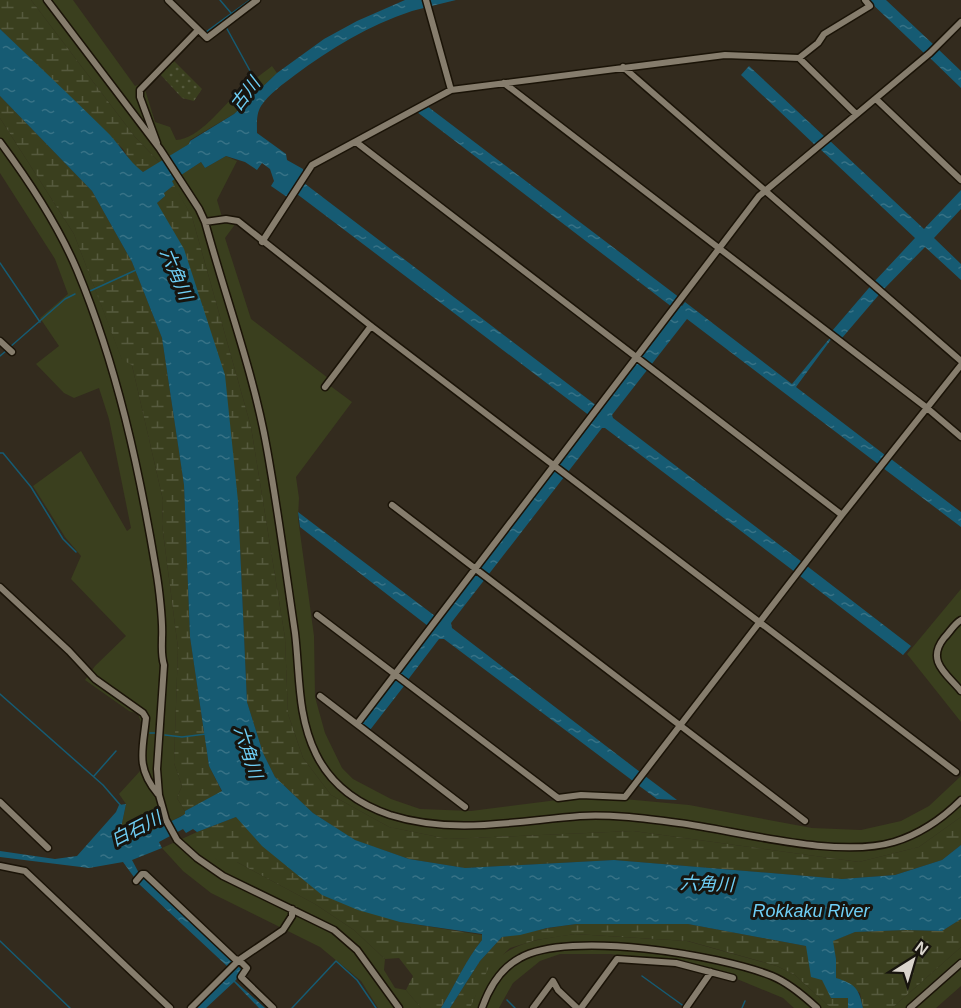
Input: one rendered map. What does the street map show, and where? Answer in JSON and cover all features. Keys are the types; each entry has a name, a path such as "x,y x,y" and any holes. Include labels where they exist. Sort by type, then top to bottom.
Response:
{"street":[{"path":"47,0 160,149 205,222 244,358 266,446 295,636 303,718 316,754 328,775 340,788 368,806 414,822 442,825 499,825 584,816 616,817 679,823 834,846 866,847 892,843 919,832 940,819 961,800"},
{"path":"168,0 207,38 257,0"},
{"path":"426,0 451,90"},
{"path":"262,242 312,165 451,90 725,56 799,58 818,43 824,34 870,6 864,0"},
{"path":"357,724 399,678 434,622 480,572 559,470 595,413 642,362 678,305 765,190 932,52 961,22"},
{"path":"160,149 140,97 140,90 198,30"},
{"path":"799,58 856,114"},
{"path":"316,615 558,798 581,795 625,797 961,363 623,67"},
{"path":"504,83 927,408 961,437"},
{"path":"876,99 961,180"},
{"path":"0,142 29,183 61,236 77,270 122,404 147,514 158,579 162,637 160,652 164,665 157,769 159,795 166,820 177,840 197,858 223,876 334,930 357,950 398,1008"},
{"path":"356,142 842,515"},
{"path":"205,222 226,219 238,221 371,326 956,772"},
{"path":"325,387 371,326"},
{"path":"2,343 12,352"},
{"path":"392,505 805,821"},
{"path":"0,587 69,651 94,679 131,702 143,713 146,718 141,752 144,770 159,795"},
{"path":"961,620 936,651 940,666 961,692"},
{"path":"320,696 465,807"},
{"path":"0,802 48,848"},
{"path":"0,866 25,870 170,1008"},
{"path":"136,881 142,874 145,874 235,959 235,964"},
{"path":"191,1008 235,964 284,930 292,916 292,909"},
{"path":"482,1008 485,998 500,975 519,958 551,947 574,945 622,947 693,956 758,971 787,984 817,1008"},
{"path":"533,1008 553,981 558,990 581,1007 617,959 676,963 733,978"},
{"path":"910,1008 961,963"},
{"path":"235,964 247,968 241,977 273,1008"},
{"path":"689,1007 711,972"}],"green space":[{"path":"0,0 31,0 135,137 160,163 143,172 133,165 123,149 0,29"},
{"path":"31,0 73,0 135,86 143,83 155,122 170,127 176,140 185,138 202,128 238,92 272,66 277,73 234,114 190,140 189,144 160,163 135,137"},
{"path":"172,59 202,89 194,101 182,98 159,73"},
{"path":"0,96 92,191 132,262 162,338 184,485 190,637 209,766 222,792 185,811 177,798 182,786 174,763 178,648 162,524 163,500 132,365 122,360 74,234 0,118"},
{"path":"0,118 74,234 122,359 132,365 163,500 162,524 178,648 174,763 182,786 177,798 185,814 127,843 121,828 126,804 119,794 141,770 138,753 142,725 138,714 129,711 85,680 95,666 126,636 71,579 81,556 65,537 33,486 81,451 127,531 131,528 109,419 99,388 74,398 64,393 36,364 59,346 40,318 68,294 55,259 0,173"},
{"path":"226,156 237,161 217,200 222,217 239,219 225,238 251,319 328,378 325,382 352,402 296,477 299,498 298,518 314,636 315,697 325,733 342,768 353,779 391,799 420,809 471,811 581,797 624,799 689,805 812,828 861,830 901,821 929,806 961,776 961,817 919,847 859,862 633,831 448,839 389,827 331,795 303,758 288,714 285,638 251,427 192,217 171,181 201,162 205,168"},
{"path":"174,185 192,217 251,427 285,638 288,714 303,758 331,795 389,827 448,839 633,831 859,862 919,847 961,817 961,845 942,860 895,875 842,879 614,860 465,868 409,859 354,840 313,813 275,777 263,753 247,702 238,501 157,203"},
{"path":"961,589 961,722 907,654"},
{"path":"236,817 400,922 482,935 482,940 441,1008 421,1008 406,990 413,976 399,958 385,959 354,930 315,904 237,862 220,862 192,838 197,832"},
{"path":"197,832 193,838 220,862 237,862 315,904 354,930 385,959 384,970 395,988 406,990 421,1008 378,1008 361,981 320,947 211,893 183,871 162,848"},
{"path":"961,919 961,947 892,1008 863,1008 860,993 836,978 836,959 832,941 855,932 942,931"},
{"path":"576,924 688,924 806,946 822,980 849,998 848,1008 831,1008 795,975 777,966 688,941 575,934 536,940 510,948 488,969 470,1008 450,1008 480,961 502,937"},
{"path":"575,934 687,941 777,966 795,975 831,1008 794,1008 783,998 713,969 611,954 560,954 540,961 513,983 499,1008 470,1008 485,973 506,952 527,943"},
{"path":"961,947 961,986 936,1008 892,1008"}],"water":[{"path":"405,0 456,0 412,11 350,38 290,78 272,93 259,109 257,133 286,154 287,160 303,169 287,197 271,186 274,181 270,169 262,163 257,170 245,162 226,156 205,168 201,162 172,181 174,185 157,203 184,249 225,375 238,501 247,702 263,753 275,777 313,813 355,840 409,859 465,868 614,860 842,879 895,875 942,860 961,845 961,919 942,931 855,932 833,941 836,978 848,982 855,988 863,1008 848,1008 848,998 831,998 822,980 811,977 806,946 688,924 576,924 502,937 480,961 450,1008 441,1008 482,940 482,934 400,922 358,910 322,895 262,846 236,817 197,832 193,829 186,833 183,829 159,842 162,848 132,860 142,879 144,878 236,967 238,966 243,971 235,981 265,1008 259,1008 234,982 206,1008 195,1008 228,967 139,884 123,862 89,868 0,857 0,851 55,859 77,856 116,812 119,805 126,804 121,828 128,842 180,817 185,814 185,811 222,791 209,766 190,637 184,485 162,338 132,262 92,191 0,96 0,29 115,140 143,172 234,114 277,73 324,39 357,21"},
{"path":"868,0 886,0 934,45 931,48 935,52 938,49 961,71 961,88 930,58 932,55 925,54"},
{"path":"749,66 825,137 822,140 829,140 924,229 961,190 961,209 934,238 961,264 961,280 925,247 883,290 842,338 835,334 796,387 885,455 883,459 888,463 891,459 961,512 961,527 883,468 886,464 882,461 878,464 687,319 612,415 802,562 800,567 804,570 807,566 911,646 903,655 800,576 802,572 795,572 602,428 451,623 452,628 640,772 638,776 642,779 645,776 677,800 657,799 638,785 641,781 637,777 633,781 444,639 439,639 407,681 404,679 401,683 404,686 370,730 361,723 395,679 399,681 402,677 398,674 431,622 428,626 300,527 298,512 435,616 432,620 437,624 597,416 593,413 590,416 297,194 304,183 597,406 595,410 599,413 680,307 675,304 672,307 417,112 427,106 680,298 677,302 682,306 685,302 792,384 834,333 832,331 915,238 819,148 819,142 815,145 741,75"}],"waterway":[{"path":"220,0 231,13"},
{"path":"223,23 221,21 250,0"},
{"path":"206,32 221,21"},
{"name":"古川","path":"226,27 254,78 262,86"},
{"path":"0,263 40,322"},
{"path":"90,291 136,270"},
{"path":"10,347 65,299 75,294"},
{"path":"0,356 6,351"},
{"path":"0,453 3,453 31,487 63,539 76,552"},
{"path":"0,694 103,785 122,807"},
{"path":"150,733 156,733"},
{"path":"165,735 182,737 206,734"},
{"path":"94,776 116,751"},
{"path":"0,941 70,1008"},
{"path":"292,1008 336,961 357,980 376,1008"},
{"path":"642,976 685,1007"},
{"path":"507,1000 515,1008"},
{"path":"742,1008 745,1001"}],"water label":[{"name":"六角川","path":"176,274"},
{"name":"六角川","path":"248,752"},
{"name":"白石川","path":"136,829"},
{"name":"六角川","path":"707,884"},
{"name":"Rokkaku River","path":"811,911"}]}
